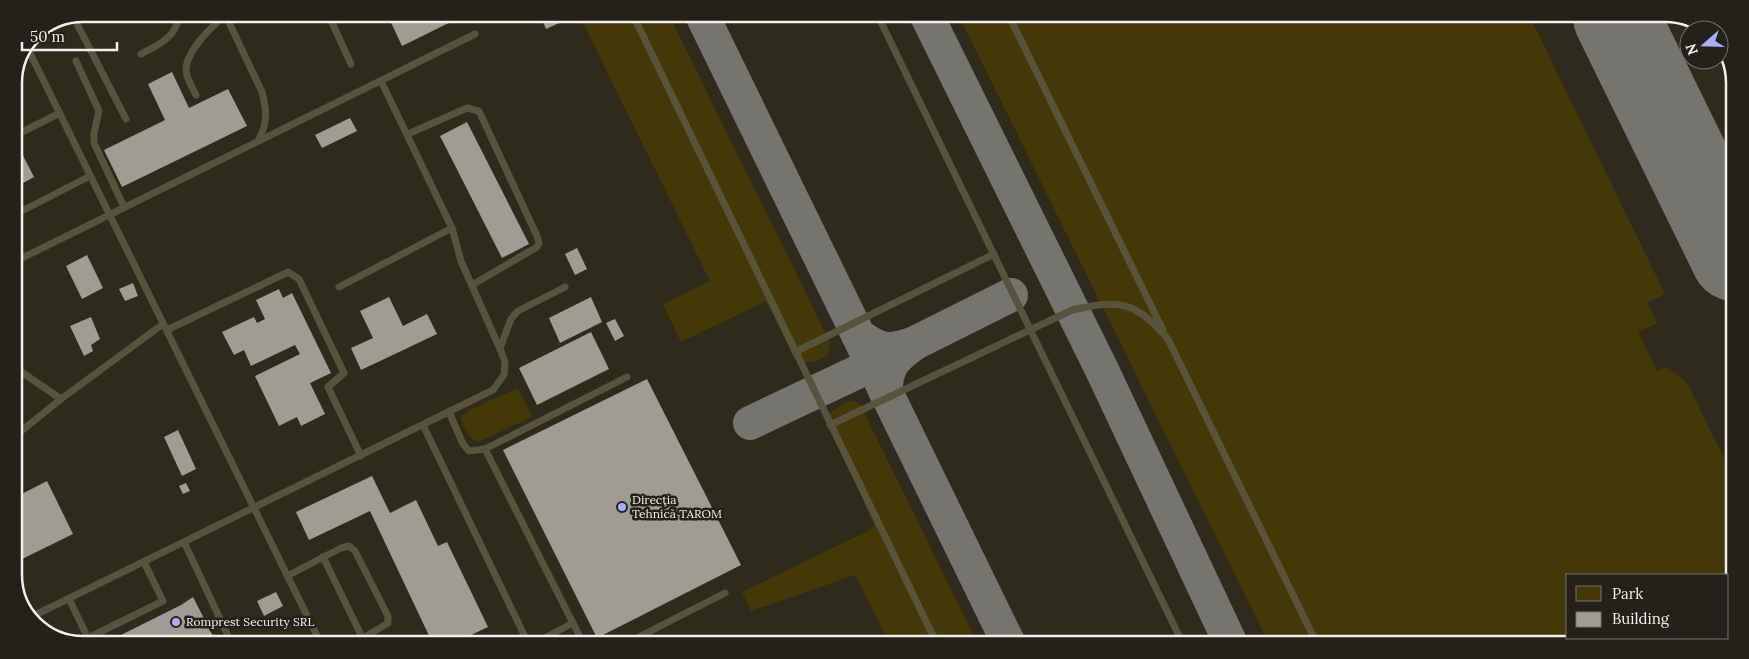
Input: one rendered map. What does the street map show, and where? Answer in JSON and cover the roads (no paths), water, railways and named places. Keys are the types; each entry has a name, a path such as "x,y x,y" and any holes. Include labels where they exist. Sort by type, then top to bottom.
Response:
{"lane":[{"path":"141,54 168,40 179,22"},
{"path":"196,95 188,78 187,65 199,42 217,22"},
{"path":"230,22 262,92 266,105 267,117 258,141"},
{"path":"332,22 351,64"},
{"path":"636,22 933,636"},
{"path":"881,22 1179,636"},
{"path":"1012,22 1313,636"},
{"path":"77,23 126,120"},
{"path":"23,258 475,34"},
{"path":"31,54 317,636"},
{"path":"76,61 99,112 94,133 94,143 124,207"},
{"path":"37,614 361,456 493,390 499,384 504,375 500,349 461,261 452,228 381,81"},
{"path":"408,134 467,108 479,111 538,236 538,247 472,285"},
{"path":"24,131 60,113"},
{"path":"23,210 90,176"},
{"path":"339,287 452,228"},
{"path":"795,352 994,254"},
{"path":"23,430 61,399 165,327 288,272 299,280 344,373 328,387 361,456"},
{"path":"500,349 511,319 518,311 565,287"},
{"path":"830,425 1072,310 1094,305 1117,304 1133,308 1149,318 1168,339"},
{"path":"23,373 61,399"},
{"path":"449,412 463,444 469,451 485,449 627,377"},
{"path":"423,425 525,636"},
{"path":"485,449 580,636"},
{"path":"184,542 228,636"},
{"path":"287,576 349,546 355,551 388,616 388,623 368,636"},
{"path":"323,557 358,636"},
{"path":"92,636 162,601 144,562"},
{"path":"642,636 725,593"},
{"path":"69,599 87,636"},
{"path":"547,636 573,623"}],"place":[{"name":"Direcţia Tehnică TAROM","path":"622,507"},
{"name":"Romprest Security SRL","path":"176,622"}]}
